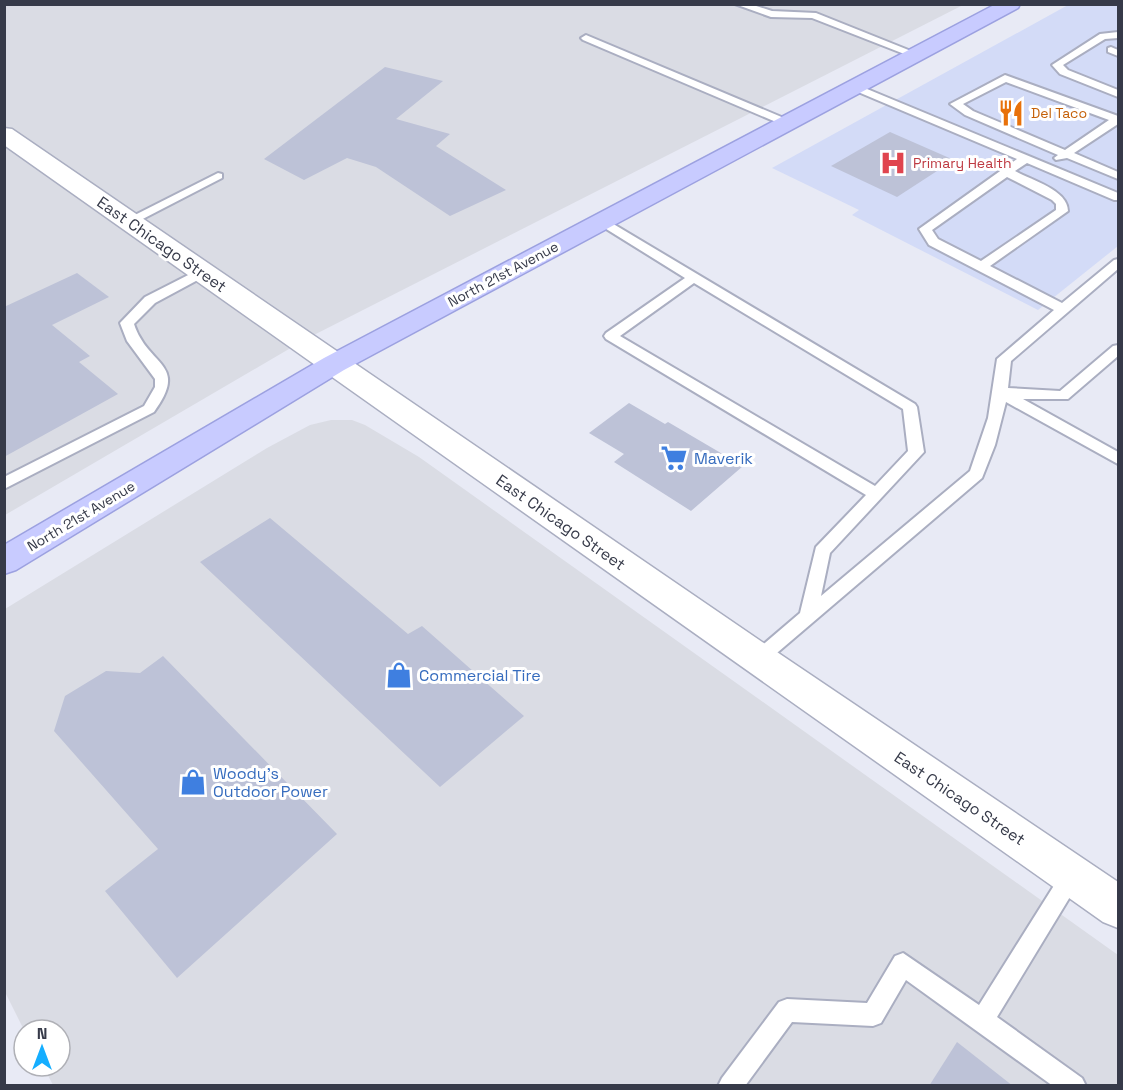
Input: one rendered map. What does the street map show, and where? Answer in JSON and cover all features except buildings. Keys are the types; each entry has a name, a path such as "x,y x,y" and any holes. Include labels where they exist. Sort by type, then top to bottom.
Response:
{"main road":[{"name":"North 21st Avenue","path":"4,561 334,364 1011,4"}],"street":[{"name":"East Chicago Street","path":"6,137 1119,907"}],"lane":[{"path":"739,4 771,14 813,15"},
{"path":"800,4 813,15 916,55"},
{"path":"1119,35 1102,36 1057,65 1065,72 1119,94"},
{"path":"586,38 787,123"},
{"path":"1118,120 1005,78 955,104 969,113 1119,176"},
{"path":"855,87 1119,197"},
{"path":"1047,167 1118,120"},
{"path":"1026,158 925,229 933,242 1063,309"},
{"path":"981,267 1062,211 1062,204 1050,193 1007,172"},
{"path":"129,221 218,176"},
{"path":"602,222 910,407 916,452 822,551 808,618"},
{"path":"758,659 976,474 989,442 1002,393 1004,359 1119,263"},
{"path":"4,484 149,409 160,396 164,384 157,365 134,341 127,323 150,300 202,272"},
{"path":"694,277 611,336 876,494"},
{"path":"1002,393 1063,396 1119,349"},
{"path":"1002,393 1119,459"},
{"path":"982,1021 1072,875"},
{"path":"730,1086 787,1010 873,1016 903,964 1074,1086"}],"shaded area":[{"path":"5,5 963,5 306,339 5,515"},
{"path":"1068,5 1118,5 1118,246 1038,310 852,215 859,210 772,168"},
{"path":"331,420 352,420 365,425 419,457 1118,955 1118,1085 53,1085 49,1078 72,1078 72,1018 18,1018 5,992 5,609 267,448 310,425"}],"place":[{"name":"Del Taco","path":"1011,113"},
{"name":"Primary Health","path":"893,163"},
{"name":"Maverik","path":"674,458"},
{"name":"Commercial Tire","path":"399,675"},
{"name":"Woody's Outdoor Power","path":"193,782"}]}
